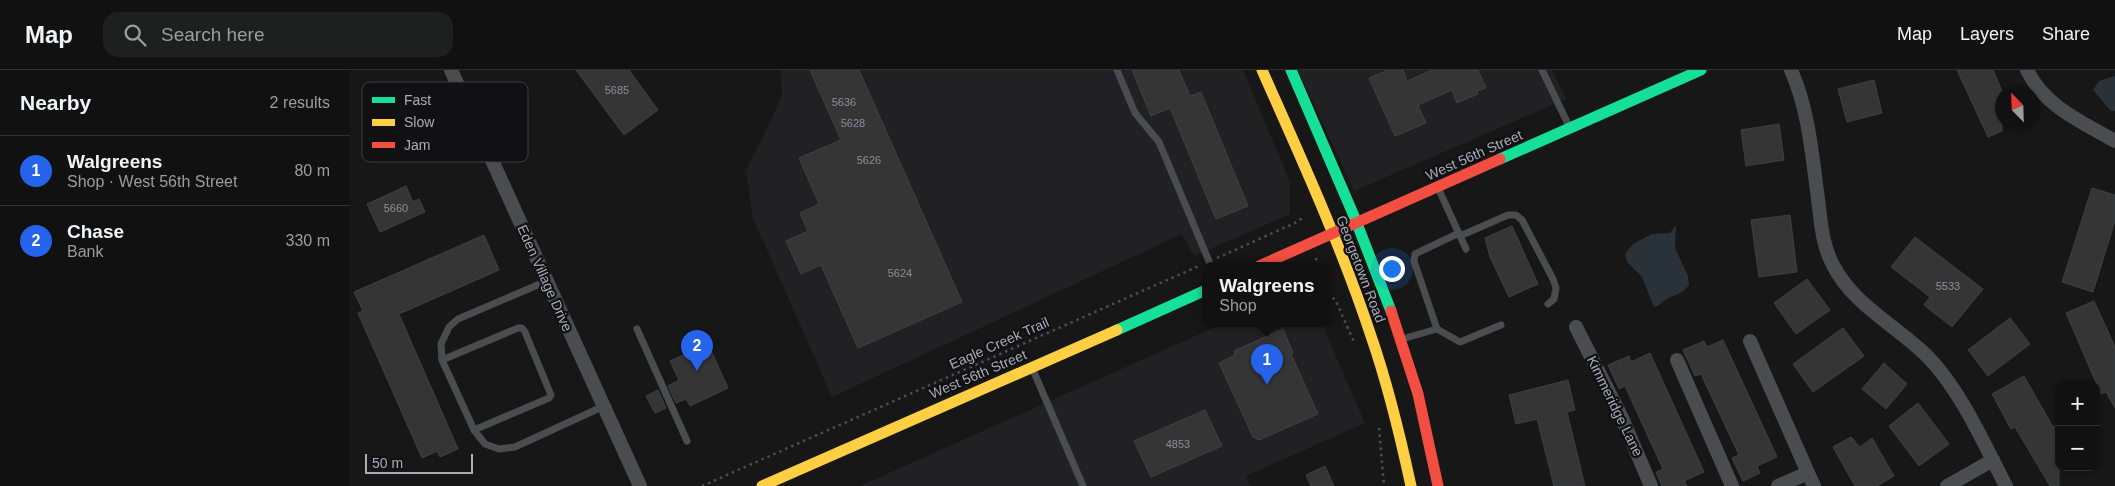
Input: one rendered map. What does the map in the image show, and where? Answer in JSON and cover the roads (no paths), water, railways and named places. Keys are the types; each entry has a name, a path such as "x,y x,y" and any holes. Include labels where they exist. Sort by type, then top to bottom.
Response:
{"main road":[{"name":"Georgetown Road","path":"1262,70 1365,317 1398,426 1411,486"},
{"name":"Georgetown Road","path":"1291,70 1357,223 1401,339 1425,422 1438,486"},
{"name":"West 56th Street","path":"1268,262 1701,70"},
{"name":"West 56th Street","path":"762,486 1202,292"}],"street":[{"name":"Eden Village Drive","path":"451,70 456,82"},
{"path":"1791,70 1802,98 1807,118 1824,240 1833,266 1850,290 1911,341 1938,368 1959,399 2006,486"},
{"path":"2027,70 2036,86 2055,106 2115,142"},
{"name":"Eden Village Drive","path":"493,162 640,486"},
{"name":"Kimmeridge Lane","path":"1576,327 1622,418 1651,486"},
{"path":"1750,341 1814,486"},
{"path":"1677,360 1732,486"},
{"path":"1947,486 1993,460"},
{"path":"1778,486 1808,473"}],"lane":[{"path":"1117,70 1135,113 1158,142 1209,262"},
{"path":"1542,70 1570,128"},
{"path":"1438,187 1466,248"},
{"path":"1500,325 1460,342 1437,329 1414,261 1415,254 1508,215 1516,215 1522,220 1553,279 1556,288 1554,299 1548,304"},
{"path":"547,280 458,319 449,327 442,344 442,360 474,430 485,444 499,449 515,447 604,406"},
{"path":"442,360 518,328 522,328 525,332 552,395 549,398 474,430"},
{"path":"637,329 686,441"},
{"path":"1401,339 1437,329"},
{"path":"1032,367 1082,486"}],"place":[{"name":"Chase","path":"697,371"},
{"name":"Walgreens","path":"1267,385"}]}
